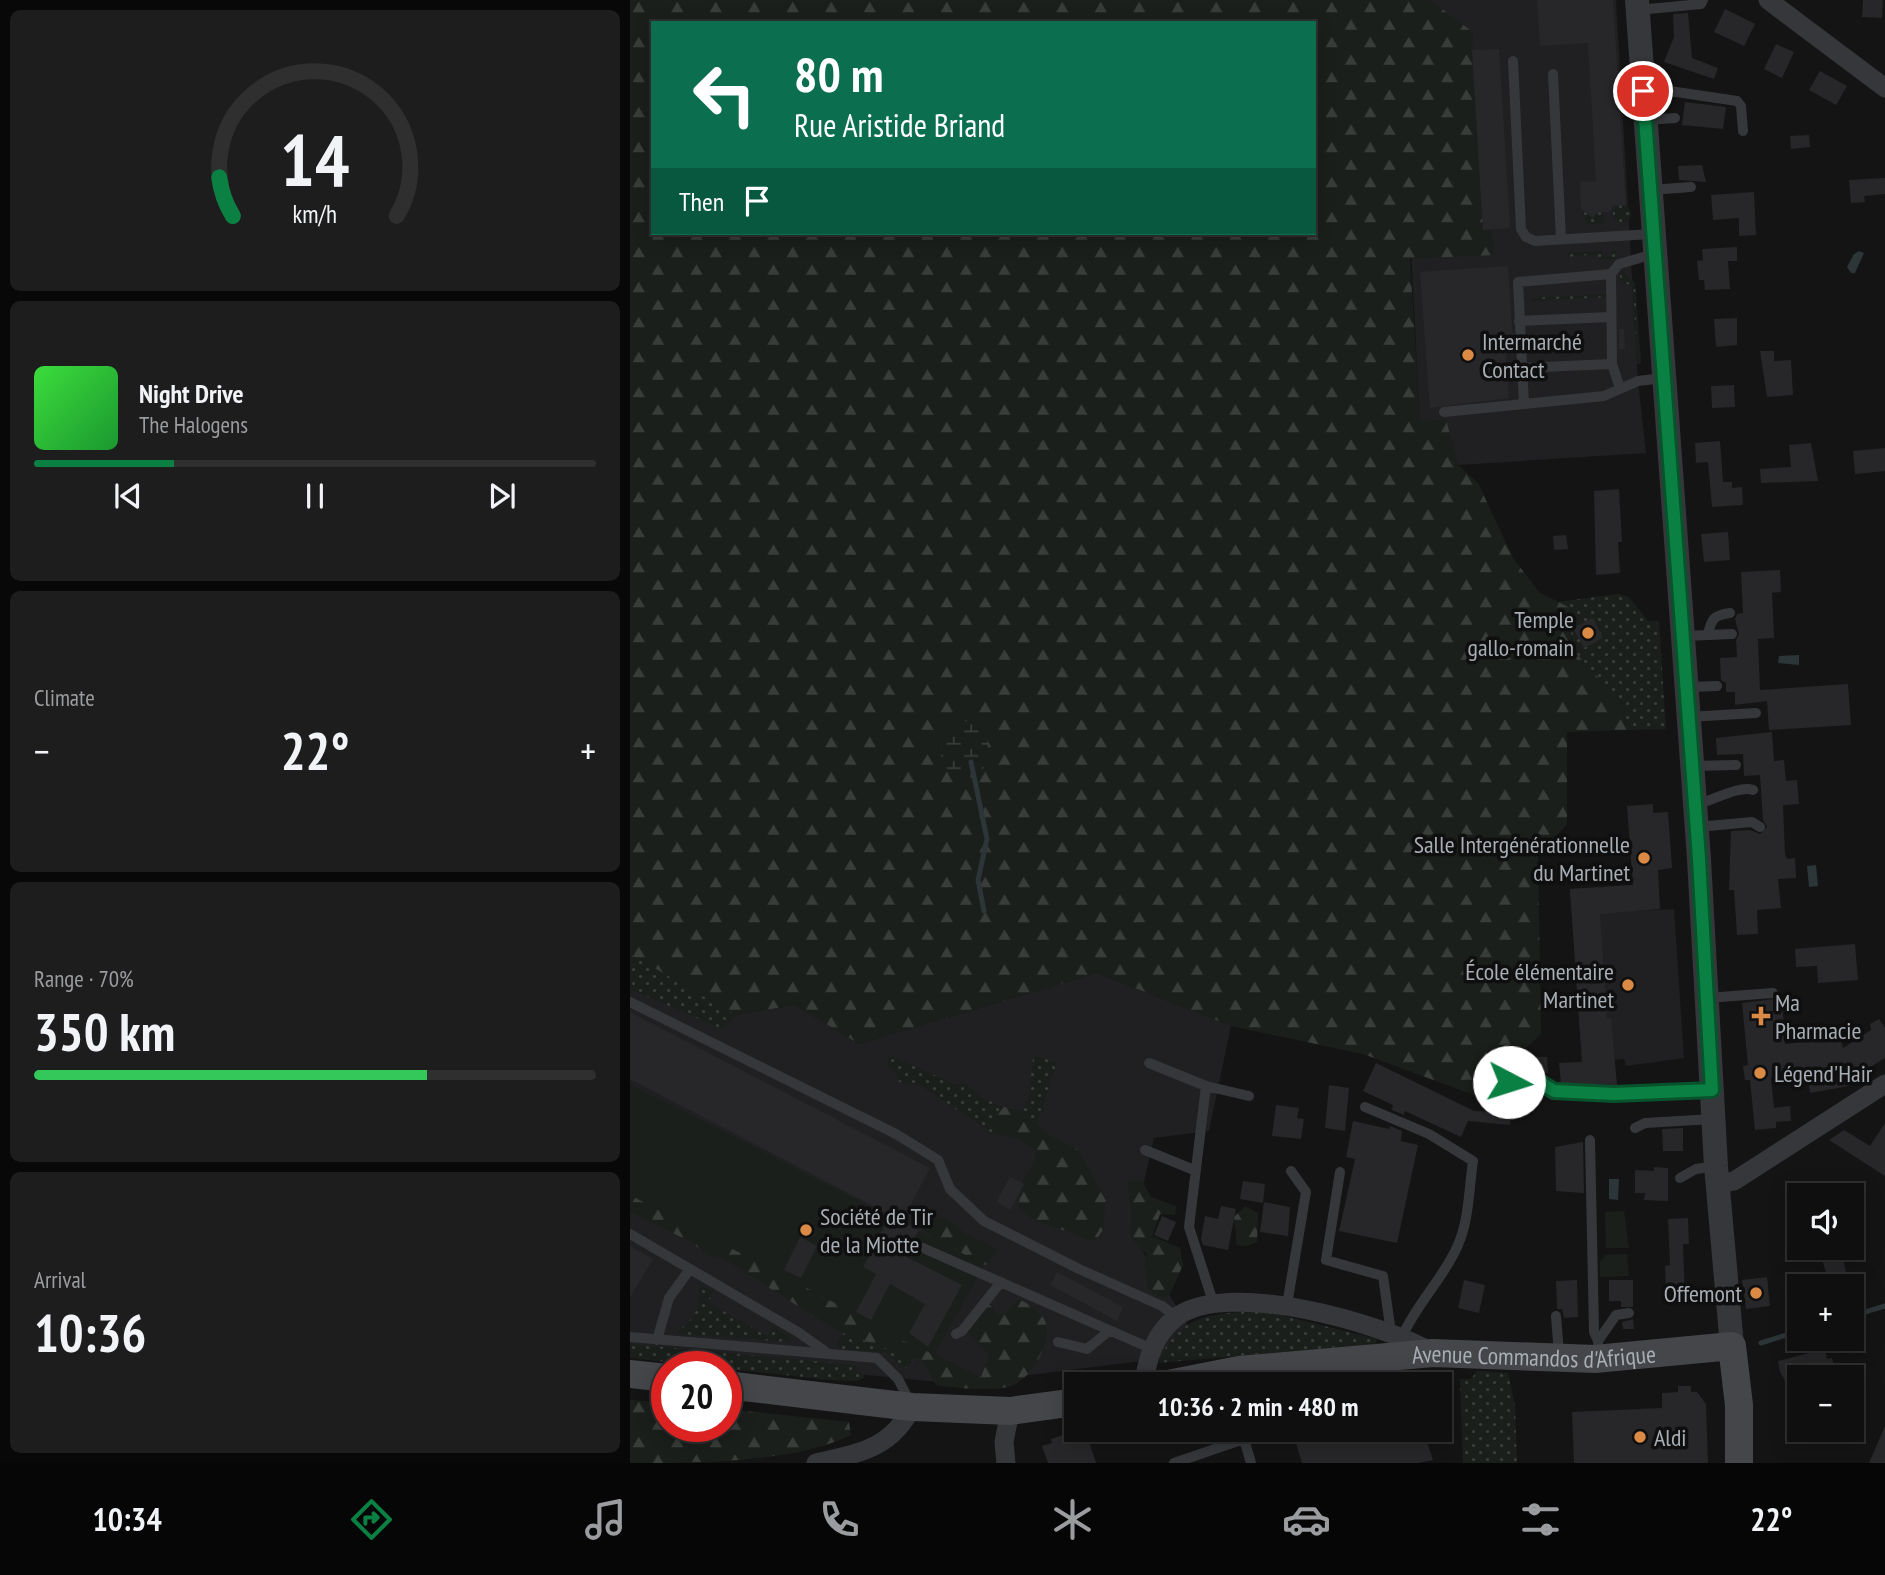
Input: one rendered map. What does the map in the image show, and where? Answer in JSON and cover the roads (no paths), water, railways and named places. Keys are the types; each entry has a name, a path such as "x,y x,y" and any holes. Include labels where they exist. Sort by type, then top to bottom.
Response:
{"main road":[{"name":"Avenue Commandos d'Afrique","path":"1229,1372 1433,1353 1559,1358 1598,1350 1732,1346"},
{"path":"1732,1346 1739,1405 1740,1463"},
{"path":"630,1374 651,1376"},
{"path":"742,1387 912,1407 1010,1411 1064,1404"}],"street":[{"path":"1768,0 1885,88"},
{"path":"1637,5 1732,1346"},
{"path":"1718,1175 1734,1181 1885,1084"},
{"path":"1145,1372 1147,1356 1176,1317 1214,1305 1287,1305 1396,1335 1433,1353"},
{"path":"816,1463 882,1444 902,1428 912,1407"},
{"path":"1006,1463 1004,1441 1010,1411"}],"lane":[{"path":"1637,5 1701,4 1703,0"},
{"path":"1513,61 1521,229 1526,237 1535,241 1561,239 1654,244"},
{"path":"1553,74 1561,239"},
{"path":"1643,91 1663,90 1737,101 1741,106 1744,131"},
{"path":"1645,120 1675,118"},
{"path":"1650,190 1691,187"},
{"path":"1620,388 1612,365 1609,317 1611,274 1619,264 1654,244"},
{"path":"1524,404 1518,282 1611,274"},
{"path":"1519,321 1609,317"},
{"path":"1521,368 1612,365"},
{"path":"1444,412 1510,408 1524,404 1604,396 1638,381 1663,378"},
{"path":"1708,635 1710,620 1717,615 1730,613"},
{"path":"1681,636 1732,634"},
{"path":"1685,687 1717,686"},
{"path":"1687,718 1756,713"},
{"path":"1691,766 1736,765"},
{"path":"1695,816 1714,801 1735,790 1754,790"},
{"path":"1695,816 1752,822 1760,827"},
{"path":"1706,998 1773,993"},
{"path":"630,1002 896,1135 938,1160 950,1189 984,1221 1079,1269 1162,1306 1176,1317"},
{"path":"1149,1063 1206,1086 1249,1096"},
{"path":"1509,1082 1541,1083 1554,1091 1614,1094 1712,1090"},
{"path":"1206,1086 1189,1227 1192,1245 1208,1279 1214,1305"},
{"path":"1365,1107 1429,1134 1473,1161 1460,1240 1409,1320 1396,1335"},
{"path":"1635,1128 1645,1123 1714,1119"},
{"path":"1590,1140 1594,1332 1598,1350"},
{"path":"1145,1150 1194,1170"},
{"path":"1679,1178 1696,1169 1718,1175"},
{"path":"1287,1305 1306,1192 1291,1171"},
{"path":"1340,1172 1326,1260 1383,1276 1396,1335"},
{"path":"630,1234 798,1332 826,1352"},
{"path":"923,1248 1152,1349"},
{"path":"657,1340 669,1298 690,1269"},
{"path":"956,1334 962,1331 1001,1282"},
{"path":"1598,1350 1616,1315 1629,1313"},
{"path":"1556,1316 1559,1358"},
{"path":"1058,1342 1087,1349 1109,1331"},
{"path":"630,1337 877,1358 898,1379 912,1407"},
{"path":"1174,1463 1244,1439 1251,1463"}],"waterway":[{"path":"971,762 987,839 978,880 984,911"},
{"path":"1864,1312 1885,1306"},
{"path":"1761,1343 1787,1335"}],"place":[{"name":"Intermarché Contact","path":"1468,355"},
{"name":"Temple gallo-romain","path":"1588,633"},
{"name":"Salle Intergénérationnelle du Martinet","path":"1644,858"},
{"name":"École élémentaire Martinet","path":"1628,985"},
{"name":"Ma Pharmacie","path":"1761,1016"},
{"name":"Légend'Hair","path":"1760,1073"},
{"name":"Société de Tir de la Miotte","path":"806,1230"},
{"name":"Offemont","path":"1756,1293"},
{"name":"Aldi","path":"1640,1437"}]}
